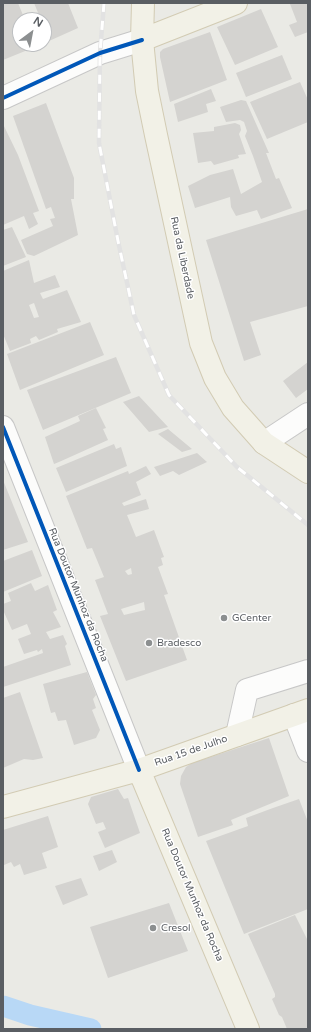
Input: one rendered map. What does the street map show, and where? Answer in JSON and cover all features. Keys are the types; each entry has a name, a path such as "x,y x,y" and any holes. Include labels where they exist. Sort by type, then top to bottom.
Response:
{"main road":[{"name":"Rua da Liberdade","path":"143,3 142,40 147,91 201,343 215,378 233,408 264,443 308,472"},
{"path":"142,40 236,3"},
{"name":"Rua 15 de Julho","path":"3,807 139,770 301,712"},
{"name":"Rua Doutor Munhoz da Rocha","path":"139,770 248,1029"}],"street":[{"path":"3,98 100,53 142,40"},
{"path":"264,443 308,414"},
{"name":"Rua Doutor Munhoz da Rocha","path":"3,427 139,770"},
{"path":"237,735 247,690 308,671"},
{"path":"301,712 308,751"}],"building":[{"path":"3,3 18,3 22,12 12,12 12,52 23,52 3,60"},
{"path":"34,3 68,3 78,28 52,40 52,12 38,12"},
{"path":"290,4 308,4 308,32 295,37 289,25 297,22"},
{"path":"261,9 278,47 235,65 217,27"},
{"path":"210,32 227,80 170,102 160,52 163,49"},
{"path":"282,55 292,79 246,97 236,73"},
{"path":"300,82 308,100 308,122 267,139 250,102"},
{"path":"211,89 216,101 206,104 208,112 178,122 174,104"},
{"path":"241,100 246,101 269,153 266,153 276,179 279,178 292,208 261,219 257,210 236,216 231,207 230,197 195,208 188,186 210,175 233,169 241,194 262,182 245,136 247,131 244,122 240,120 226,122 220,107"},
{"path":"46,103 74,178 74,199 71,199 78,235 34,256 27,254 21,240 53,226 50,219 55,218 51,207 46,209 13,116"},
{"path":"235,123 240,125 241,130 239,134 246,154 238,155 239,158 214,165 211,161 198,163 193,133 214,131 214,127"},
{"path":"3,124 18,155 39,211 33,213 38,224 29,229 24,216 3,225"},
{"path":"308,209 308,306 250,322 261,355 244,361 206,240"},
{"path":"12,227 26,257 3,266 3,230"},
{"path":"29,260 34,283 55,275 60,287 40,293 43,299 67,290 81,322 57,329 58,332 39,340 36,336 30,339 31,343 10,351 3,334 3,271","holes":["34,303 39,317 34,318 29,305"]},
{"path":"90,322 104,355 20,390 7,354"},
{"path":"116,357 131,393 43,430 27,390"},
{"path":"308,362 308,389 296,398 283,381"},
{"path":"139,396 168,427 149,432 123,402"},
{"path":"96,408 106,428 103,429 108,440 54,464 45,437 80,421 78,416"},
{"path":"168,429 192,449 182,452 158,434"},
{"path":"114,444 116,449 121,447 127,466 66,492 56,468"},
{"path":"197,453 207,462 179,475 173,471 160,476 154,467"},
{"path":"146,466 151,474 136,482 141,495 122,503 124,506 146,499 149,509 127,515 136,537 154,530 164,557 161,558 163,565 158,567 168,594 164,595 187,660 126,681 100,616 108,614 95,580 104,577 92,548 87,549 66,496 128,471 129,474","holes":["131,568 132,574 128,575 125,571","144,602 145,610 124,615 121,609"]},
{"path":"3,480 28,542 3,550"},
{"path":"32,550 42,576 3,592 3,561"},
{"path":"31,583 35,591 48,585 57,610 53,612 61,627 46,632 50,639 63,635 67,644 65,646 71,665 3,687 3,667 43,653 42,649 38,652 37,650 24,654 18,639 31,634 27,624 12,630 3,610 3,604 11,601 8,593"},
{"path":"87,672 96,695 93,699 96,708 92,710 100,730 96,738 74,745 66,720 58,721 55,712 51,713 43,684"},
{"path":"20,692 43,758 33,760 24,759 3,768 3,698"},
{"path":"269,738 289,796 231,820 233,825 198,837 180,784 181,776 186,767 192,763"},
{"path":"118,789 124,799 128,798 140,833 105,848 98,832 106,829 103,822 96,824 88,804 91,797"},
{"path":"299,799 308,822 308,909 244,934 206,841 248,826 246,818"},
{"path":"48,816 58,847 42,853 47,868 24,875 20,864 14,867 11,862 4,865 3,830"},
{"path":"112,850 117,862 99,871 93,856"},
{"path":"81,878 88,895 63,905 55,886"},
{"path":"169,903 188,951 108,978 90,927"},
{"path":"295,915 308,941 308,1029 287,1029 272,999 275,997 275,994 248,934"}],"waterway":[{"path":"3,1006 30,1015 91,1029"}],"railway":[{"path":"104,3 100,53 99,143 134,315 169,395 237,467 308,525"}],"cycle path":[{"path":"3,98 100,53 142,40"},
{"path":"3,427 139,770"}],"place":[{"name":"GCenter","path":"224,618"},
{"name":"Bradesco","path":"149,643"},
{"name":"Cresol","path":"153,928"}]}
